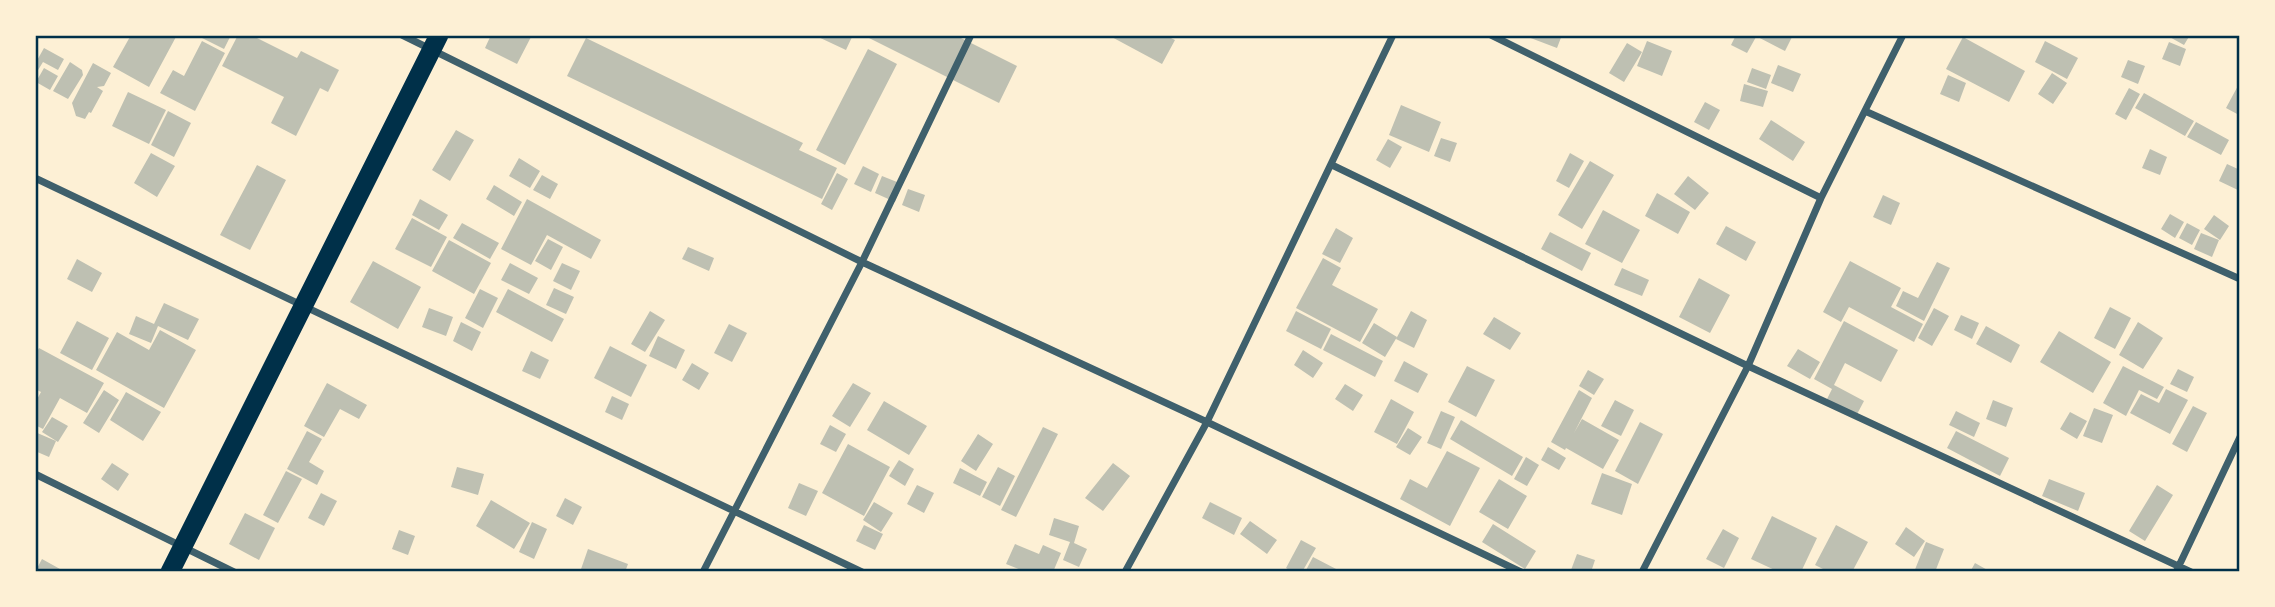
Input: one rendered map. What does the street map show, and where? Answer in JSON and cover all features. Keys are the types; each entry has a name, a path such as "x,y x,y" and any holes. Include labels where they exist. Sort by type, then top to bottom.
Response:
{"highway":[{"path":"170,572 436,42"}],"street":[{"path":"402,35 436,42 862,262 1521,572"},
{"path":"704,572 862,262 971,35"},
{"path":"1125,572 1207,422 1393,35"},
{"path":"1491,35 1821,198"},
{"path":"1642,572 1748,366 1821,198 1903,35"},
{"path":"1865,111 2240,279"},
{"path":"1332,165 1748,366 2178,569 2191,572"},
{"path":"35,178 862,572"},
{"path":"2178,569 2240,437"},
{"path":"35,474 233,572"}],"building":[{"path":"131,35 177,35 149,87 113,67"},
{"path":"196,35 231,35 224,49"},
{"path":"238,35 251,35 297,58 301,51 339,70 328,92 320,88 296,136 271,123 284,97 222,66"},
{"path":"491,35 532,35 517,64 485,48"},
{"path":"814,35 853,35 846,50"},
{"path":"863,35 955,35 1017,66 999,103"},
{"path":"1108,35 1165,35 1175,40 1162,64"},
{"path":"1523,35 1562,35 1557,48"},
{"path":"1736,35 1756,37 1747,53 1731,45"},
{"path":"1754,35 1793,35 1785,51"},
{"path":"2166,35 2190,35 2184,45"},
{"path":"1963,37 2025,71 2009,102 1946,69"},
{"path":"586,38 803,143 799,150 837,168 822,199 567,76"},
{"path":"202,41 225,53 195,111 160,93 173,70 184,76"},
{"path":"1647,41 1672,51 1662,76 1637,66"},
{"path":"2045,41 2078,58 2067,79 2035,62"},
{"path":"2169,42 2186,49 2180,66 2162,59"},
{"path":"1627,43 1642,52 1624,82 1609,73"},
{"path":"44,48 64,59 58,70 43,62 35,75 35,64"},
{"path":"868,49 897,64 845,165 816,150"},
{"path":"2128,60 2145,66 2138,84 2121,77"},
{"path":"70,62 82,70 83,75 68,99 53,91"},
{"path":"93,63 111,73 104,86 97,87 103,91 85,119 76,116 72,103"},
{"path":"1778,65 1801,74 1793,92 1771,83"},
{"path":"44,68 58,76 50,90 36,82"},
{"path":"1752,68 1771,75 1766,89 1747,82"},
{"path":"2052,73 2067,83 2053,104 2038,94"},
{"path":"1948,75 1966,83 1959,102 1940,94"},
{"path":"2240,82 2240,113 2239,115 2226,108"},
{"path":"1744,84 1768,91 1763,107 1740,101"},
{"path":"2129,88 2140,94 2126,120 2115,114"},
{"path":"128,92 166,110 149,144 112,126"},
{"path":"2144,93 2194,121 2185,136 2135,108"},
{"path":"1705,102 1720,110 1709,130 1694,122"},
{"path":"1401,105 1441,122 1429,152 1389,135"},
{"path":"168,111 191,123 174,157 151,145"},
{"path":"1771,120 1805,142 1793,161 1759,139"},
{"path":"2196,122 2229,140 2221,155 2187,137"},
{"path":"456,130 474,140 450,181 432,170"},
{"path":"1441,138 1457,143 1450,162 1434,156"},
{"path":"1388,139 1402,147 1390,168 1376,160"},
{"path":"2150,149 2167,157 2160,175 2142,168"},
{"path":"151,153 175,166 157,197 134,183"},
{"path":"1570,153 1584,161 1569,188 1556,181"},
{"path":"519,158 540,171 530,188 509,176"},
{"path":"1590,161 1614,175 1582,229 1558,215"},
{"path":"2227,164 2240,170 2240,191 2219,181"},
{"path":"257,165 286,180 250,250 220,235"},
{"path":"863,166 879,174 871,192 854,184"},
{"path":"837,173 848,179 832,210 821,204"},
{"path":"542,175 558,184 550,199 533,190"},
{"path":"882,176 902,184 895,202 875,193"},
{"path":"1688,176 1709,193 1695,210 1674,194"},
{"path":"494,185 522,202 514,216 486,199"},
{"path":"908,189 925,195 919,212 902,205"},
{"path":"1657,193 1690,212 1678,234 1645,216"},
{"path":"1883,195 1900,203 1891,225 1873,217"},
{"path":"420,199 448,215 439,230 412,215"},
{"path":"527,199 601,240 591,259 547,235 531,265 501,249"},
{"path":"1603,210 1640,230 1622,263 1585,244"},
{"path":"2170,214 2184,222 2175,238 2161,229"},
{"path":"2214,215 2229,226 2220,240 2204,229"},
{"path":"412,218 447,237 431,267 395,249"},
{"path":"462,223 499,243 490,259 453,238"},
{"path":"2187,223 2200,230 2192,245 2179,238"},
{"path":"1726,226 1756,242 1746,261 1716,244"},
{"path":"1336,228 1353,238 1340,263 1322,254"},
{"path":"1550,232 1591,253 1582,271 1541,249"},
{"path":"2201,233 2219,240 2212,257 2194,249"},
{"path":"548,239 563,247 551,270 535,261"},
{"path":"449,240 491,263 474,294 432,271"},
{"path":"688,247 714,258 709,271 682,259"},
{"path":"1323,258 1341,268 1332,285 1378,309 1360,342 1296,308"},
{"path":"77,259 102,273 92,292 67,279"},
{"path":"373,261 421,287 398,329 350,302"},
{"path":"1850,261 1901,288 1891,307 1923,324 1914,342 1849,307 1841,322 1823,312"},
{"path":"1937,262 1950,268 1924,321 1896,306 1903,291 1918,298"},
{"path":"510,263 538,278 529,294 501,280"},
{"path":"562,263 580,271 571,290 553,281"},
{"path":"1622,268 1649,280 1642,296 1614,285"},
{"path":"1699,278 1730,295 1710,333 1679,317"},
{"path":"554,288 574,297 566,314 546,305"},
{"path":"480,289 498,298 483,328 465,318"},
{"path":"508,289 564,319 552,342 496,312"},
{"path":"164,303 199,319 188,340 158,326 151,343 129,334 136,316 154,324"},
{"path":"2110,307 2131,318 2115,349 2094,338"},
{"path":"429,308 453,317 446,336 422,327"},
{"path":"1934,308 1949,316 1932,346 1918,338"},
{"path":"650,311 665,320 645,352 631,344"},
{"path":"1296,311 1331,329 1321,349 1286,331"},
{"path":"1411,311 1427,320 1414,348 1396,339"},
{"path":"1961,315 1979,323 1972,339 1954,330"},
{"path":"1494,317 1521,333 1510,350 1483,334"},
{"path":"77,321 109,338 92,370 60,353"},
{"path":"1844,321 1898,350 1881,382 1845,363 1834,385 1864,401 1855,418 1825,403 1832,389 1814,379"},
{"path":"461,322 481,332 472,351 453,341"},
{"path":"2138,322 2163,338 2143,369 2119,355"},
{"path":"1374,323 1397,337 1385,357 1362,343"},
{"path":"729,324 747,333 732,362 714,353"},
{"path":"1986,326 2020,345 2011,363 1976,344"},
{"path":"160,330 196,350 164,408 96,370 117,332 149,350"},
{"path":"2059,331 2111,362 2093,393 2040,362"},
{"path":"1331,334 1383,361 1375,377 1323,350"},
{"path":"658,336 685,350 676,369 649,356"},
{"path":"610,346 647,365 631,397 594,378"},
{"path":"39,348 104,383 87,413 60,398 43,429 35,425 35,403 41,392 35,389 35,355"},
{"path":"1798,349 1820,362 1810,379 1787,366"},
{"path":"1303,350 1323,363 1313,378 1294,365"},
{"path":"531,351 549,360 540,379 522,371"},
{"path":"1404,361 1428,374 1418,393 1394,381"},
{"path":"692,363 709,373 699,390 682,380"},
{"path":"1467,366 1495,380 1476,417 1448,402"},
{"path":"2123,366 2164,387 2157,399 2139,390 2126,416 2103,403"},
{"path":"2178,369 2194,377 2187,392 2170,384"},
{"path":"1588,370 1604,379 1594,395 1579,386"},
{"path":"327,383 367,405 359,419 340,409 324,437 304,426"},
{"path":"853,383 871,393 850,427 832,416"},
{"path":"1345,384 1363,395 1353,411 1335,399"},
{"path":"2166,389 2188,400 2170,434 2130,413 2141,394 2159,403"},
{"path":"104,390 119,400 99,433 83,423"},
{"path":"1579,390 1592,398 1574,433 1582,419 1619,440 1603,469 1551,442"},
{"path":"126,392 161,412 143,441 110,420"},
{"path":"612,396 629,404 622,420 605,412"},
{"path":"1391,399 1414,412 1397,444 1374,432"},
{"path":"1615,400 1634,410 1621,436 1601,426"},
{"path":"1993,400 2013,408 2006,427 1986,419"},
{"path":"884,401 927,426 909,455 867,430"},
{"path":"2193,406 2207,413 2187,452 2172,444"},
{"path":"2094,408 2113,415 2102,443 2083,436"},
{"path":"1441,411 1455,417 1441,449 1427,443"},
{"path":"1956,411 1980,423 1974,437 1949,425"},
{"path":"2070,412 2087,421 2077,439 2060,429"},
{"path":"52,417 68,426 58,442 42,432"},
{"path":"1461,420 1523,457 1512,476 1450,439"},
{"path":"1640,422 1663,434 1638,484 1615,471"},
{"path":"830,425 846,434 836,452 820,444"},
{"path":"1043,427 1058,434 1016,517 1001,510"},
{"path":"1408,428 1422,437 1410,455 1396,447"},
{"path":"307,431 322,439 309,462 324,471 317,485 287,469"},
{"path":"1956,431 2009,458 2000,476 1947,448"},
{"path":"35,432 56,441 49,457 35,451"},
{"path":"978,434 993,444 976,471 961,461"},
{"path":"848,444 890,467 864,516 822,493"},
{"path":"1548,447 1566,458 1559,470 1541,460"},
{"path":"1447,451 1480,468 1450,526 1400,499 1410,479 1427,488"},
{"path":"1526,457 1539,465 1527,486 1514,479"},
{"path":"899,460 914,469 905,486 889,476"},
{"path":"112,463 129,474 118,491 101,479"},
{"path":"1113,463 1130,476 1103,511 1085,498"},
{"path":"457,467 484,474 478,495 451,487"},
{"path":"998,467 1015,476 1000,506 982,497"},
{"path":"960,468 987,482 980,496 953,483"},
{"path":"286,471 302,479 278,523 263,515"},
{"path":"1602,473 1632,484 1622,515 1591,504"},
{"path":"1499,479 1527,496 1508,529 1479,512"},
{"path":"2049,479 2085,493 2078,511 2042,496"},
{"path":"799,483 818,491 806,516 788,508"},
{"path":"917,485 934,493 924,513 907,504"},
{"path":"2157,485 2173,495 2145,541 2129,531"},
{"path":"321,493 337,501 324,526 308,518"},
{"path":"565,498 582,507 573,525 556,516"},
{"path":"491,500 530,523 514,549 476,526"},
{"path":"874,502 893,513 881,532 863,520"},
{"path":"1210,502 1242,518 1234,535 1202,518"},
{"path":"245,513 275,528 259,560 229,544"},
{"path":"1772,516 1817,538 1801,572 1779,572 1751,559"},
{"path":"1054,518 1079,526 1074,543 1087,549 1079,567 1063,560 1070,542 1049,535"},
{"path":"1250,521 1277,540 1267,554 1240,534"},
{"path":"532,522 547,529 534,559 519,552"},
{"path":"1493,524 1536,551 1525,569 1482,542"},
{"path":"864,525 883,534 875,550 856,541"},
{"path":"1836,525 1868,542 1852,572 1829,572 1815,565"},
{"path":"1906,527 1925,541 1914,557 1895,544"},
{"path":"1723,529 1739,538 1724,568 1706,559"},
{"path":"399,530 415,536 408,555 392,549"},
{"path":"1301,540 1316,548 1302,572 1292,572 1286,568"},
{"path":"1926,542 1944,549 1935,572 1914,572"},
{"path":"1015,544 1039,554 1043,545 1061,553 1053,572 1026,572 1006,564"},
{"path":"588,549 628,564 625,572 580,572"},
{"path":"1577,554 1595,560 1591,572 1571,570"},
{"path":"1313,557 1338,570 1337,572 1305,572"},
{"path":"42,559 60,569 58,572 35,572"},
{"path":"1975,563 1991,572 1970,572"}]}
